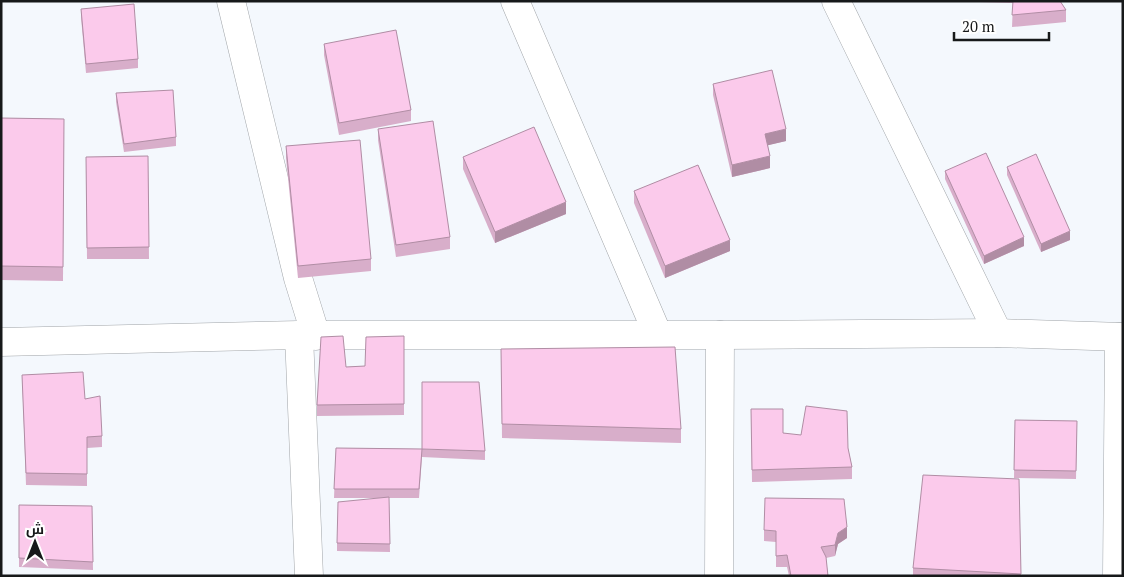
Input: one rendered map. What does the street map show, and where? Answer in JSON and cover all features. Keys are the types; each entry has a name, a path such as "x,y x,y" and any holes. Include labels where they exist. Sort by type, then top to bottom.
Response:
{"street":[{"path":"231,1 298,278 308,335 309,576"},
{"path":"515,1 658,335"},
{"path":"836,1 998,333"},
{"path":"1,342 308,335 998,333 1121,337 1117,576"},
{"path":"719,576 720,335"}],"building":[{"path":"1013,1 1060,1 1066,10 1012,15"},
{"path":"134,4 138,59 86,64 81,9"},
{"path":"396,30 411,110 339,123 324,44"},
{"path":"772,70 786,129 765,134 770,156 732,165 713,84"},
{"path":"173,90 176,137 124,144 116,93"},
{"path":"1,118 64,119 63,267 1,266"},
{"path":"433,121 450,237 396,245 378,129"},
{"path":"534,127 566,202 495,232 463,157"},
{"path":"360,140 371,259 298,266 286,146"},
{"path":"986,153 1024,237 984,256 945,171"},
{"path":"1036,154 1070,231 1041,244 1007,167"},
{"path":"148,156 149,247 87,248 86,157"},
{"path":"698,165 730,240 665,266 634,191"},
{"path":"343,336 346,367 365,366 366,337 404,336 404,404 317,405 321,337"},
{"path":"675,347 681,429 502,424 501,349"},
{"path":"83,372 85,399 100,396 102,436 87,437 87,474 26,473 22,375"},
{"path":"422,382 479,382 485,451 422,449"},
{"path":"806,406 847,411 848,448 852,467 752,470 751,409 783,409 783,433 801,435"},
{"path":"1015,420 1077,421 1076,471 1014,470"},
{"path":"336,448 422,449 419,489 334,489"},
{"path":"923,475 1019,479 1021,574 913,568"},
{"path":"389,497 390,544 337,543 338,502"},
{"path":"765,498 844,499 847,527 838,533 835,545 821,547 826,557 828,576 791,576 787,555 776,556 776,531 764,530"},
{"path":"19,505 92,506 93,562 19,558"}]}
